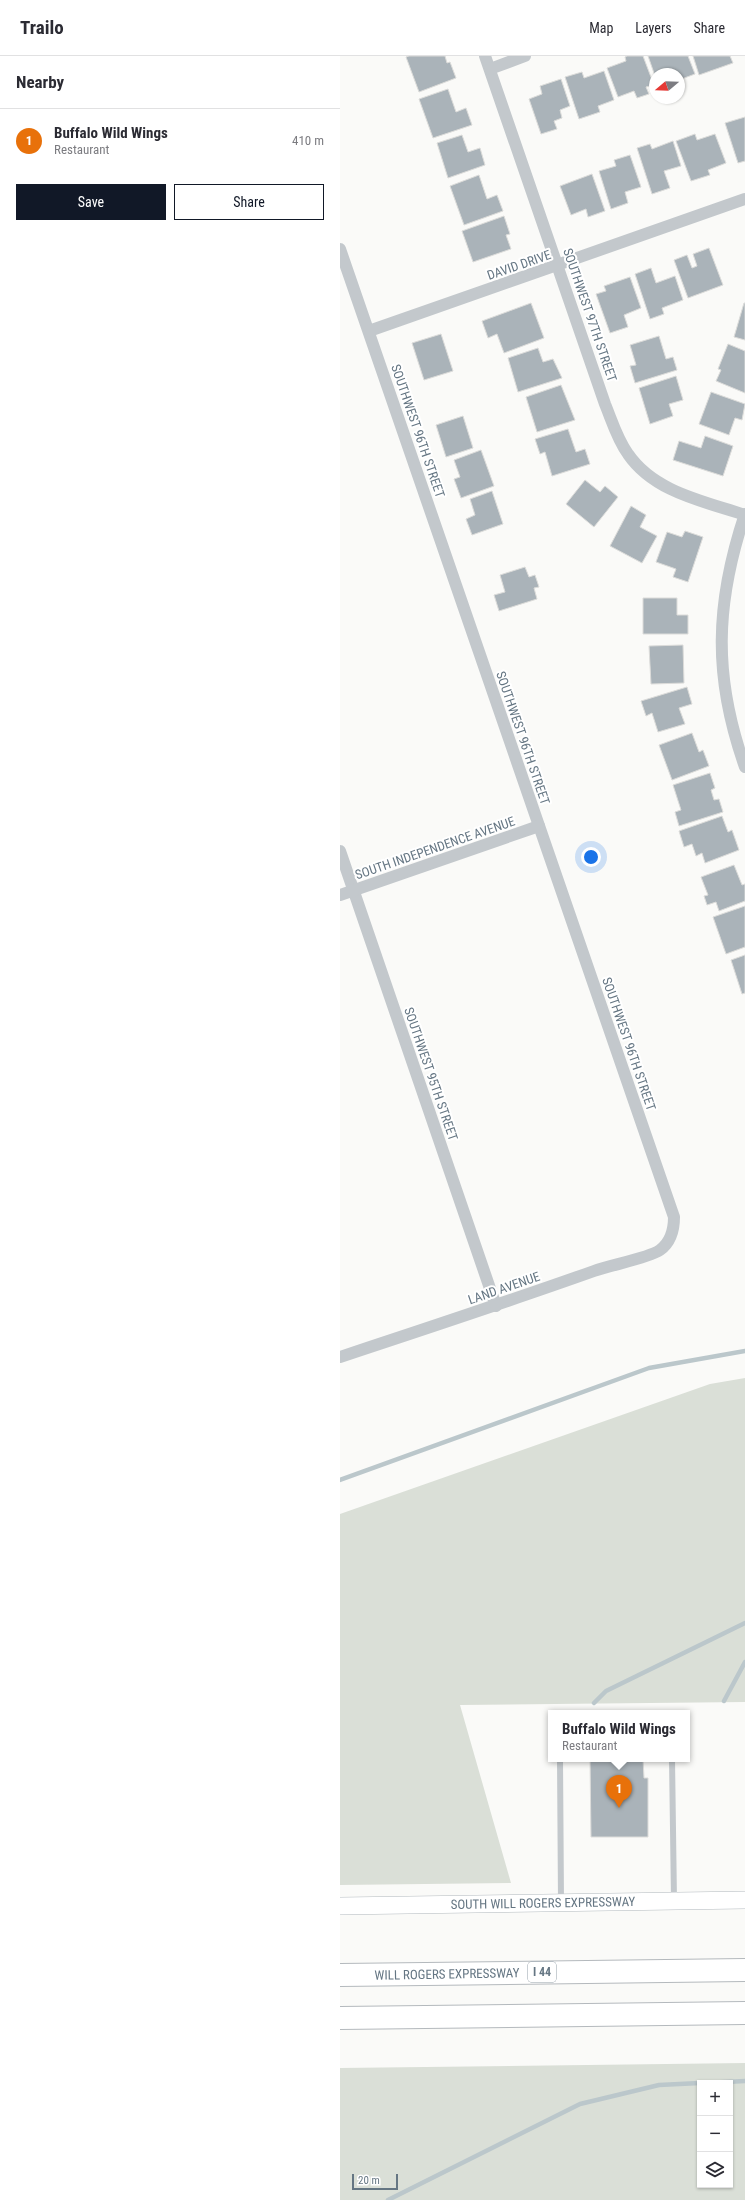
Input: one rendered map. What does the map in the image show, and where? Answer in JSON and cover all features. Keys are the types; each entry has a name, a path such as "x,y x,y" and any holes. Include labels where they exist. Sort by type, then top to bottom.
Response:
{"highway":[{"name":"WILL ROGERS EXPRESSWAY","path":"340,1975 745,1970"},
{"path":"340,2018 745,2013"}],"main road":[{"name":"SOUTH WILL ROGERS EXPRESSWAY","path":"340,1906 745,1900"}],"street":[{"name":"SOUTHWEST 97TH STREET","path":"485,56 617,435 628,454 644,472 659,483 676,492 745,515"},
{"path":"490,68 525,56"},
{"name":"DAVID DRIVE","path":"369,331 558,266 745,199"},
{"name":"SOUTHWEST 96TH STREET","path":"340,249 672,1208 674,1224 671,1236"},
{"path":"745,515 726,584 721,640 727,705 745,767"},
{"name":"SOUTH INDEPENDENCE AVENUE","path":"340,896 539,826"},
{"name":"SOUTHWEST 95TH STREET","path":"340,851 496,1306"},
{"name":"LAND AVENUE","path":"340,1357 496,1306 611,1265 656,1252 665,1246 671,1236"}],"lane":[{"path":"560,1762 561,1903"},
{"path":"672,1762 674,1900"}],"shaded area":[{"path":"745,1378 745,1702 460,1705 511,1883 340,1885 340,1514 710,1384"},
{"path":"745,2063 745,2200 340,2200 340,2068"}],"building":[{"path":"445,56 447,63 450,62 456,78 419,92 406,57"},
{"path":"643,56 649,72 649,86 646,87 649,94 637,98 634,91 618,97 607,68 626,61 625,57"},
{"path":"648,56 688,56 695,74 685,78 685,68 652,68"},
{"path":"693,56 730,56 733,63 699,75"},
{"path":"604,71 614,100 598,106 600,112 579,119 565,77 582,72 584,78"},
{"path":"561,79 570,106 560,110 562,118 554,121 557,129 541,134 529,99 542,94 540,86"},
{"path":"448,89 456,112 466,108 472,125 433,138 419,99"},
{"path":"745,117 745,161 738,163 725,123"},
{"path":"695,134 697,140 715,134 726,163 708,170 710,175 691,181 676,141"},
{"path":"462,135 468,152 480,148 485,165 448,178 437,143"},
{"path":"673,141 681,166 664,171 670,188 652,194 637,148 650,144 652,149"},
{"path":"630,155 641,187 625,192 628,203 611,209 599,171 616,166 614,160"},
{"path":"592,174 605,211 588,217 586,209 571,215 560,186"},
{"path":"479,175 487,199 497,195 503,211 464,225 450,186"},
{"path":"504,216 510,234 506,235 511,249 473,262 462,231"},
{"path":"709,248 723,285 688,298 674,260 687,255 692,268 697,266 693,254"},
{"path":"651,268 656,283 675,276 683,300 662,308 664,314 650,319 635,274"},
{"path":"630,277 641,308 624,315 628,327 610,333 596,294 606,291 604,286"},
{"path":"531,303 544,338 504,353 497,334 488,338 482,321"},
{"path":"745,303 745,340 734,337"},
{"path":"441,334 453,371 424,380 412,343"},
{"path":"659,336 666,359 673,357 677,370 635,383 630,366 636,365 630,345"},
{"path":"728,344 745,351 745,393 716,381 721,370 718,369"},
{"path":"538,348 543,362 553,359 562,378 518,392 508,358"},
{"path":"676,376 683,400 669,404 673,416 650,424 639,388"},
{"path":"561,385 575,420 537,432 526,397"},
{"path":"711,392 745,404 742,420 735,418 729,435 699,424"},
{"path":"463,416 473,448 446,457 436,425"},
{"path":"568,429 576,452 585,449 590,464 552,476 545,452 540,454 535,439"},
{"path":"705,436 733,446 723,476 673,460 679,441 701,448"},
{"path":"481,450 494,486 461,498 454,479 460,477 454,460"},
{"path":"585,480 600,492 605,486 618,497 594,527 566,504"},
{"path":"492,491 503,524 472,535 466,519 475,515 470,499"},
{"path":"631,506 646,515 640,527 657,536 642,563 610,546"},
{"path":"685,531 703,537 688,582 673,577 676,569 656,562 667,532 682,537"},
{"path":"525,567 529,577 535,575 539,587 534,588 537,599 499,611 494,595 505,592 500,575"},
{"path":"643,598 677,598 677,615 688,615 688,634 643,634"},
{"path":"683,645 684,683 651,684 649,646"},
{"path":"687,687 692,704 679,708 685,724 658,732 652,713 646,716 641,701"},
{"path":"692,733 699,752 703,750 709,766 672,780 659,745"},
{"path":"710,773 715,788 711,790 714,800 719,799 723,812 679,826 675,812 681,810 673,785"},
{"path":"722,816 728,832 732,830 739,850 705,863 702,853 696,856 692,844 684,847 679,831"},
{"path":"734,865 742,885 745,884 745,901 719,911 716,902 707,905 704,896 708,895 701,877"},
{"path":"745,906 745,947 726,954 713,917"},
{"path":"745,955 745,993 742,994 731,960"},
{"path":"590,1762 643,1762 644,1778 648,1778 648,1837 591,1837"}],"waterway":[{"path":"340,1480 649,1368 745,1351"},
{"path":"594,1703 606,1691 745,1623"},
{"path":"724,1701 745,1662"},
{"path":"733,2082 745,2081"},
{"path":"388,2200 580,2104 659,2085 697,2083"}],"place":[{"name":"Buffalo Wild Wings","path":"619,1808"}]}
